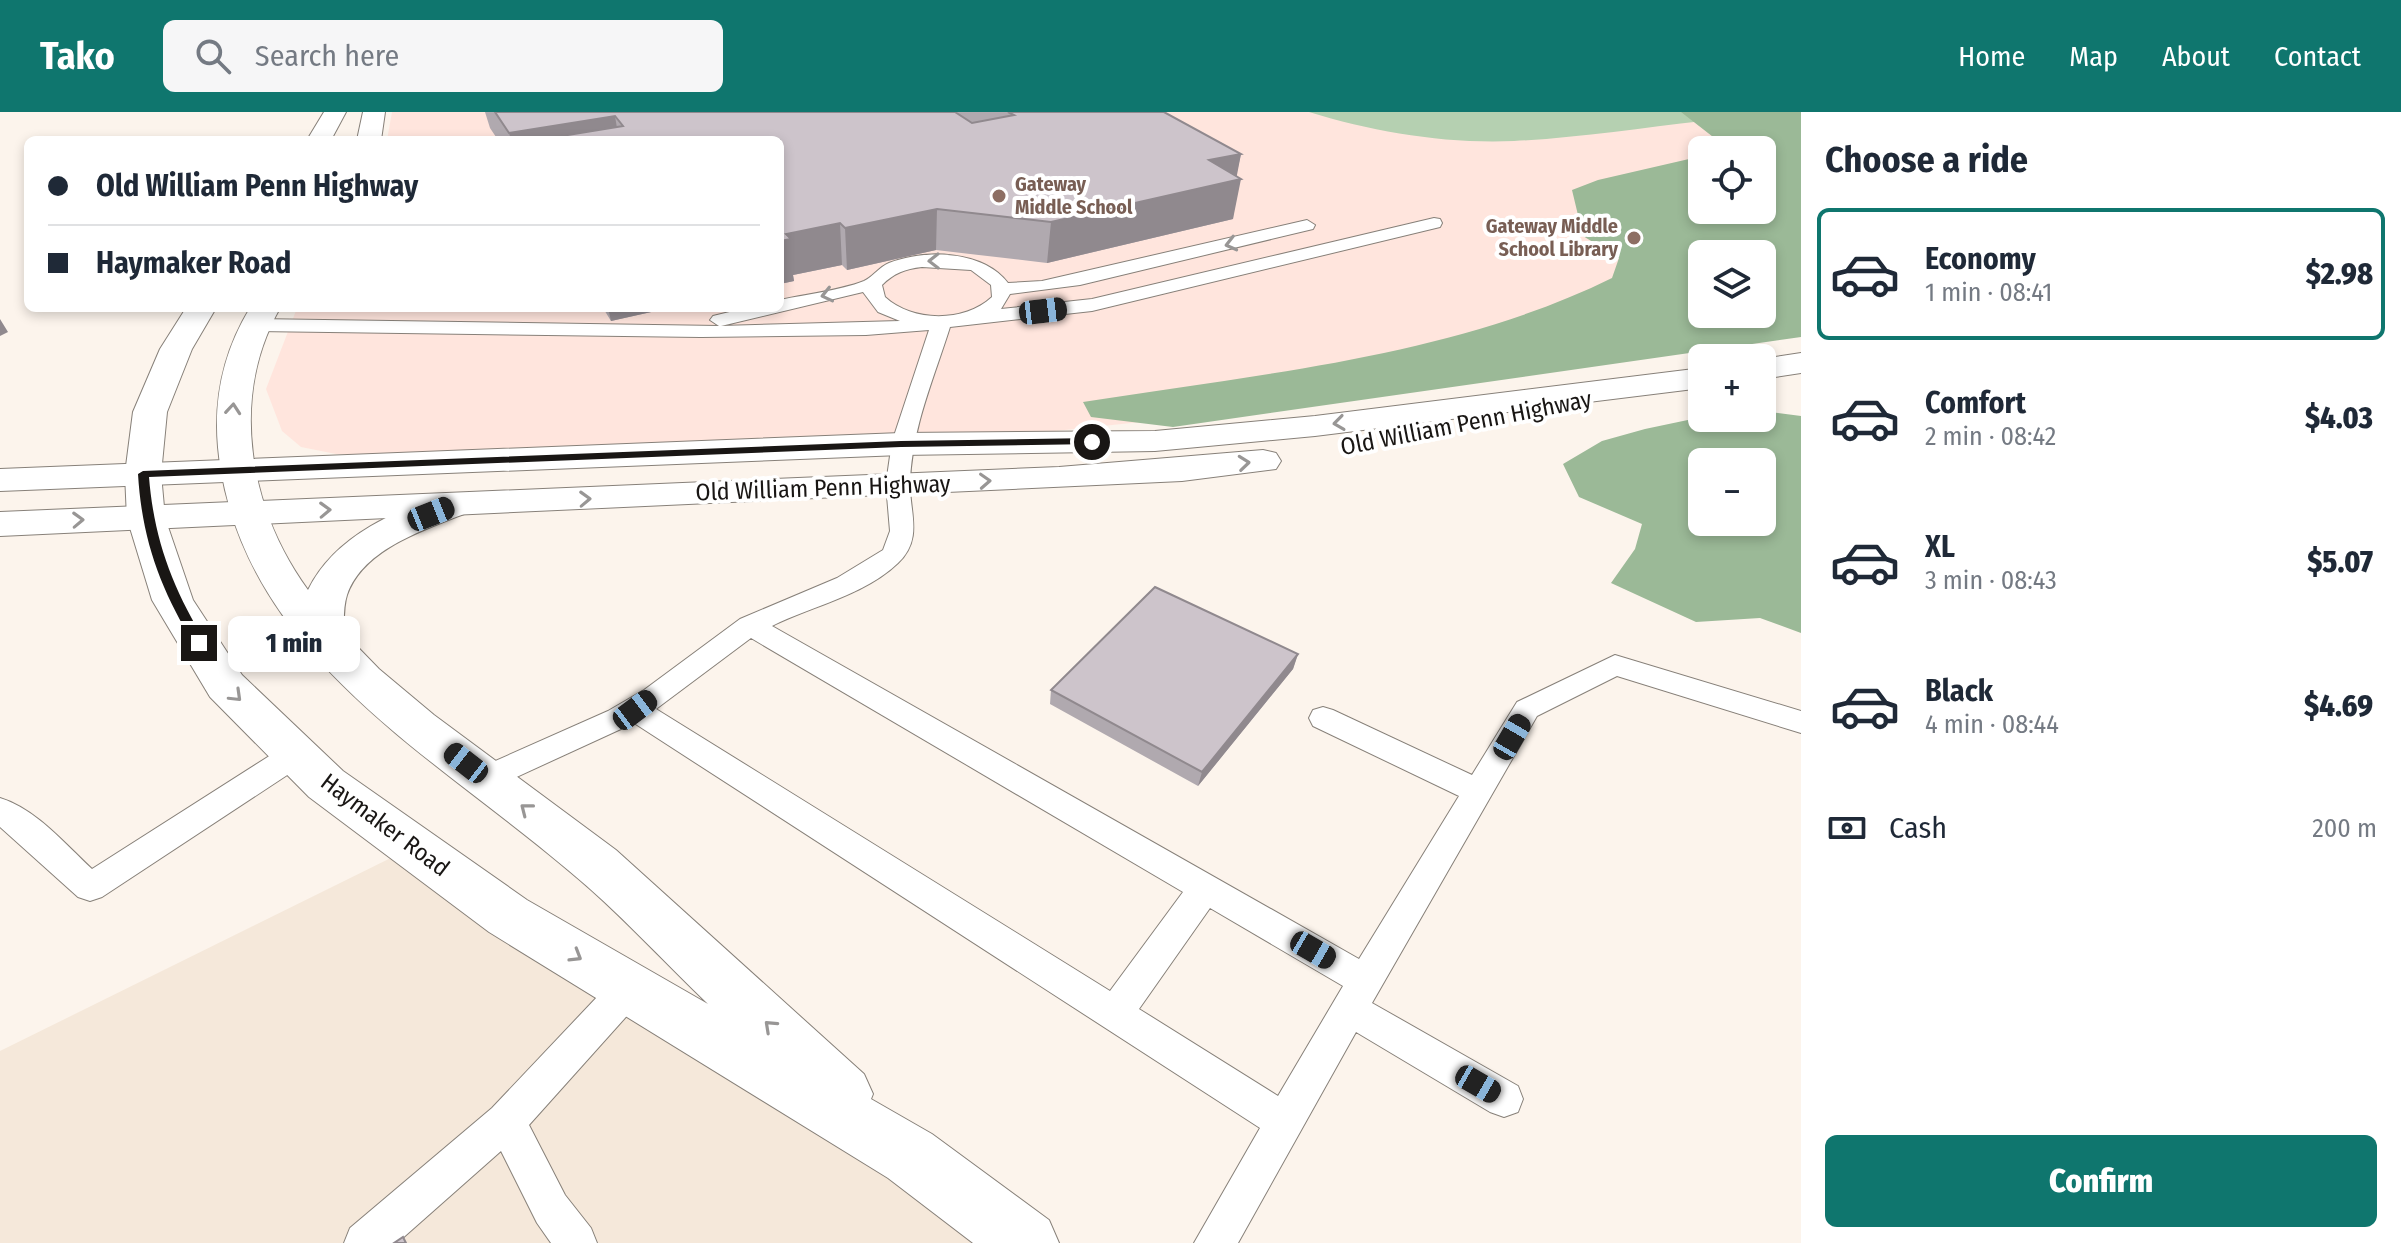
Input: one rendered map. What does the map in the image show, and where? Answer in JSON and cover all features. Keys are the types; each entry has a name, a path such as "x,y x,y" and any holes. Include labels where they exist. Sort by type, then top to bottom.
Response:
{"main road":[{"path":"321,136 335,112"},
{"path":"370,136 374,112"},
{"name":"Haymaker Road","path":"199,312 176,349 150,412 143,474 146,518 173,600 226,686 326,784 508,916 910,1156 1026,1243"},
{"name":"Haymaker Road","path":"260,316 236,369 232,426 234,469 262,554 322,640 373,689 588,857 910,1156"},
{"path":"1776,367 1801,363"},
{"name":"Old William Penn Highway","path":"0,480 901,444 1169,440 1315,426 1688,380"},
{"name":"Old William Penn Highway","path":"0,524 1182,470 1272,460 1462,427 1638,388"},
{"path":"322,640 326,596 339,574 358,553 407,524 456,504"}],"lane":[{"path":"260,316 664,333 872,328 1092,305 1434,223"},
{"path":"1002,289 1064,283 1307,225"},
{"path":"784,305 873,284 894,267 932,260 972,265 998,280 1002,289 1001,298 993,307 952,320 921,320 887,310 872,293 873,284"},
{"path":"1064,283 1092,305"},
{"path":"664,333 752,312"},
{"path":"486,778 635,710 749,625 867,572 891,558 902,541 898,485 901,444 909,412 931,359 952,320"},
{"path":"749,625 1205,888 1504,1099"},
{"path":"1215,1243 1527,709 1615,665 1801,722"},
{"path":"635,710 1285,1122"},
{"path":"1323,718 1480,792"},
{"path":"0,810 28,830 90,887 296,754"},
{"path":"1115,1014 1205,888"},
{"path":"365,1243 506,1121 629,988"},
{"path":"506,1121 551,1209 576,1243"}],"shaded area":[{"path":"392,112 1730,112 1732,136 1688,136 1688,224 1702,224 1702,240 1688,240 1688,266 1217,414 1036,433 415,455 336,454 301,447 282,431 266,389 295,312 784,312 784,136 388,136"},
{"path":"413,847 1026,1243 0,1243 0,1051"}],"green space":[{"path":"1309,112 1686,112 1703,121 1561,138 1462,141 1410,135"},
{"path":"1681,112 1801,112 1801,337 1752,344 1688,344 1688,353 1173,427 1091,417 1083,402 1353,359 1486,327 1551,305 1612,278 1619,258 1583,236 1572,190 1598,180 1688,159 1688,224 1776,224 1776,136 1712,136"},
{"path":"1776,413 1801,416 1801,633 1760,618 1696,622 1611,583 1635,549 1642,524 1579,497 1563,464 1602,441 1688,420 1688,432 1776,432"}],"building":[{"name":"Gateway Middle School","path":"495,112 955,112 972,123 1014,115 1008,112 1164,112 1241,154 1209,160 1241,179 1051,222 937,209 845,228 840,223 786,234 791,239 784,240 784,136 562,136 623,126 615,116 509,133"},
{"path":"1155,587 1298,654 1202,772 1051,690"}],"place":[{"name":"Gateway Middle School","path":"999,196"},
{"name":"Gateway Middle School Library","path":"1634,238"}],"route":[{"path":"199,643 173,600 146,518 143,474 901,444 1092,442"}]}
